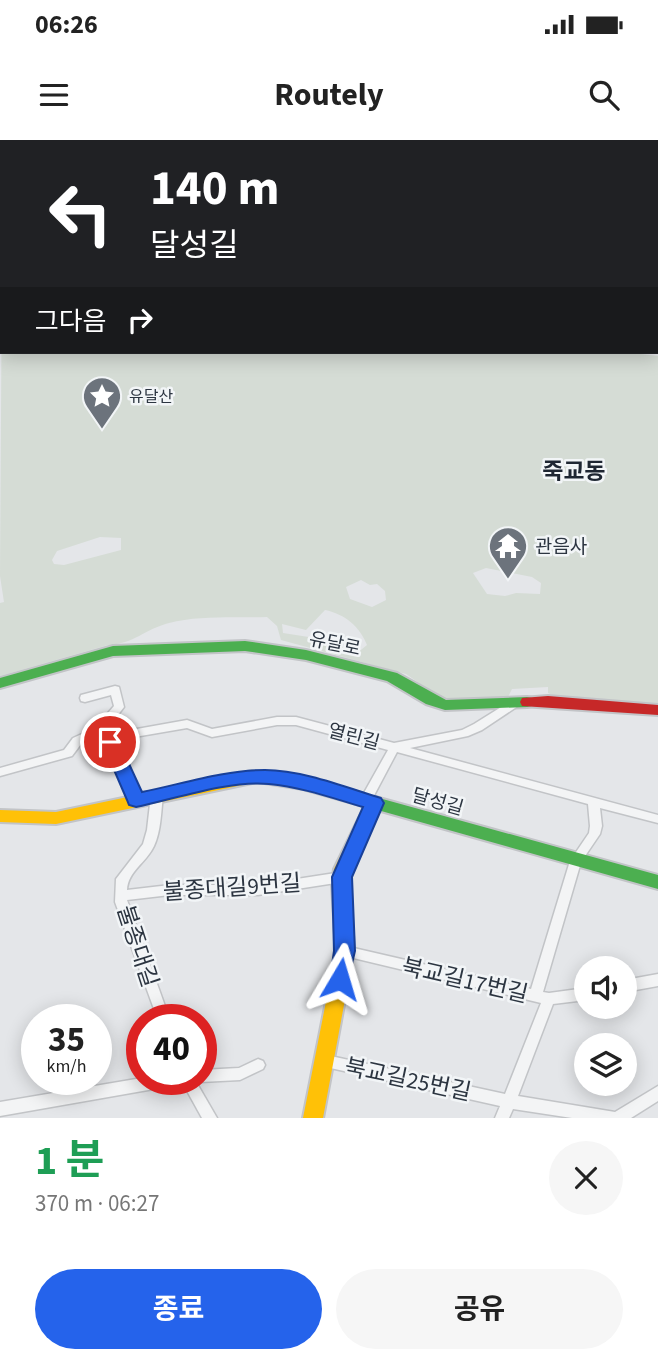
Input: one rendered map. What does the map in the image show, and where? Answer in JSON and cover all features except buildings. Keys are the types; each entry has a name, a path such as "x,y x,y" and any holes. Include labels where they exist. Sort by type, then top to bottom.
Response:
{"street":[{"name":"유달로","path":"0,683 113,651 245,646 306,655 392,677 405,682 430,702 445,705 548,702 658,709"},
{"path":"0,772 68,752 77,741 99,731 119,707 115,690 85,698"},
{"path":"313,1118 345,951 342,877 370,802 395,747 464,733 514,703"},
{"name":"열린길","path":"136,800 110,742 135,731 187,724 212,733 277,721 296,721 594,804 658,819"},
{"name":"달성길","path":"0,816 21,819 56,818 228,781 266,777 303,783 576,861 658,881"},
{"name":"불종대길","path":"157,795 153,830 148,846 122,879 121,902 158,1004"},
{"path":"535,996 576,861 594,834 594,804"},
{"name":"불종대길9번길","path":"121,896 170,890 258,890 342,877"},
{"name":"북교길17번길","path":"345,951 549,999 574,996"},
{"path":"637,984 658,980"},
{"path":"502,1118 549,999"},
{"name":"북교길25번길","path":"326,1061 507,1101 616,1118"},
{"path":"217,1075 240,1074 258,1065"},
{"path":"0,1109 126,1088"},
{"path":"616,1118 658,1093"},
{"path":"197,1095 210,1118"}],"shaded area":[{"path":"1,354 658,356 658,709 557,697 548,693 548,687 512,689 508,697 442,699 406,674 281,640 277,626 267,617 181,620 125,642 0,676 0,603 4,602 0,576","holes":["100,537 121,538 121,550 64,565 54,564 52,560 57,551","486,568 532,577 541,583 540,594 487,594 473,573","361,580 370,585 377,584 385,591 386,600 372,607 350,599 346,587","325,610 351,622 367,645 356,654 328,640 283,633 282,624 306,630"]}],"traffic: fast":[{"path":"0,683 113,651 245,646 306,655 392,677 431,700 445,705 527,702"},
{"path":"264,778 303,783 658,882"}],"traffic: slow":[{"path":"0,816 56,818 252,777 264,778"},
{"path":"313,1118 345,951 341,885 343,869 374,803"}],"traffic: jam":[{"path":"527,702 548,701 658,710"}],"place":[{"name":"유달산","path":"102,430"},
{"name":"관음사","path":"508,580"}],"district":[{"name":"죽교동","path":"574,471"}],"route":[{"path":"110,742 136,800 228,781 266,777 303,783 374,803 342,877 345,951 340,979"}]}
